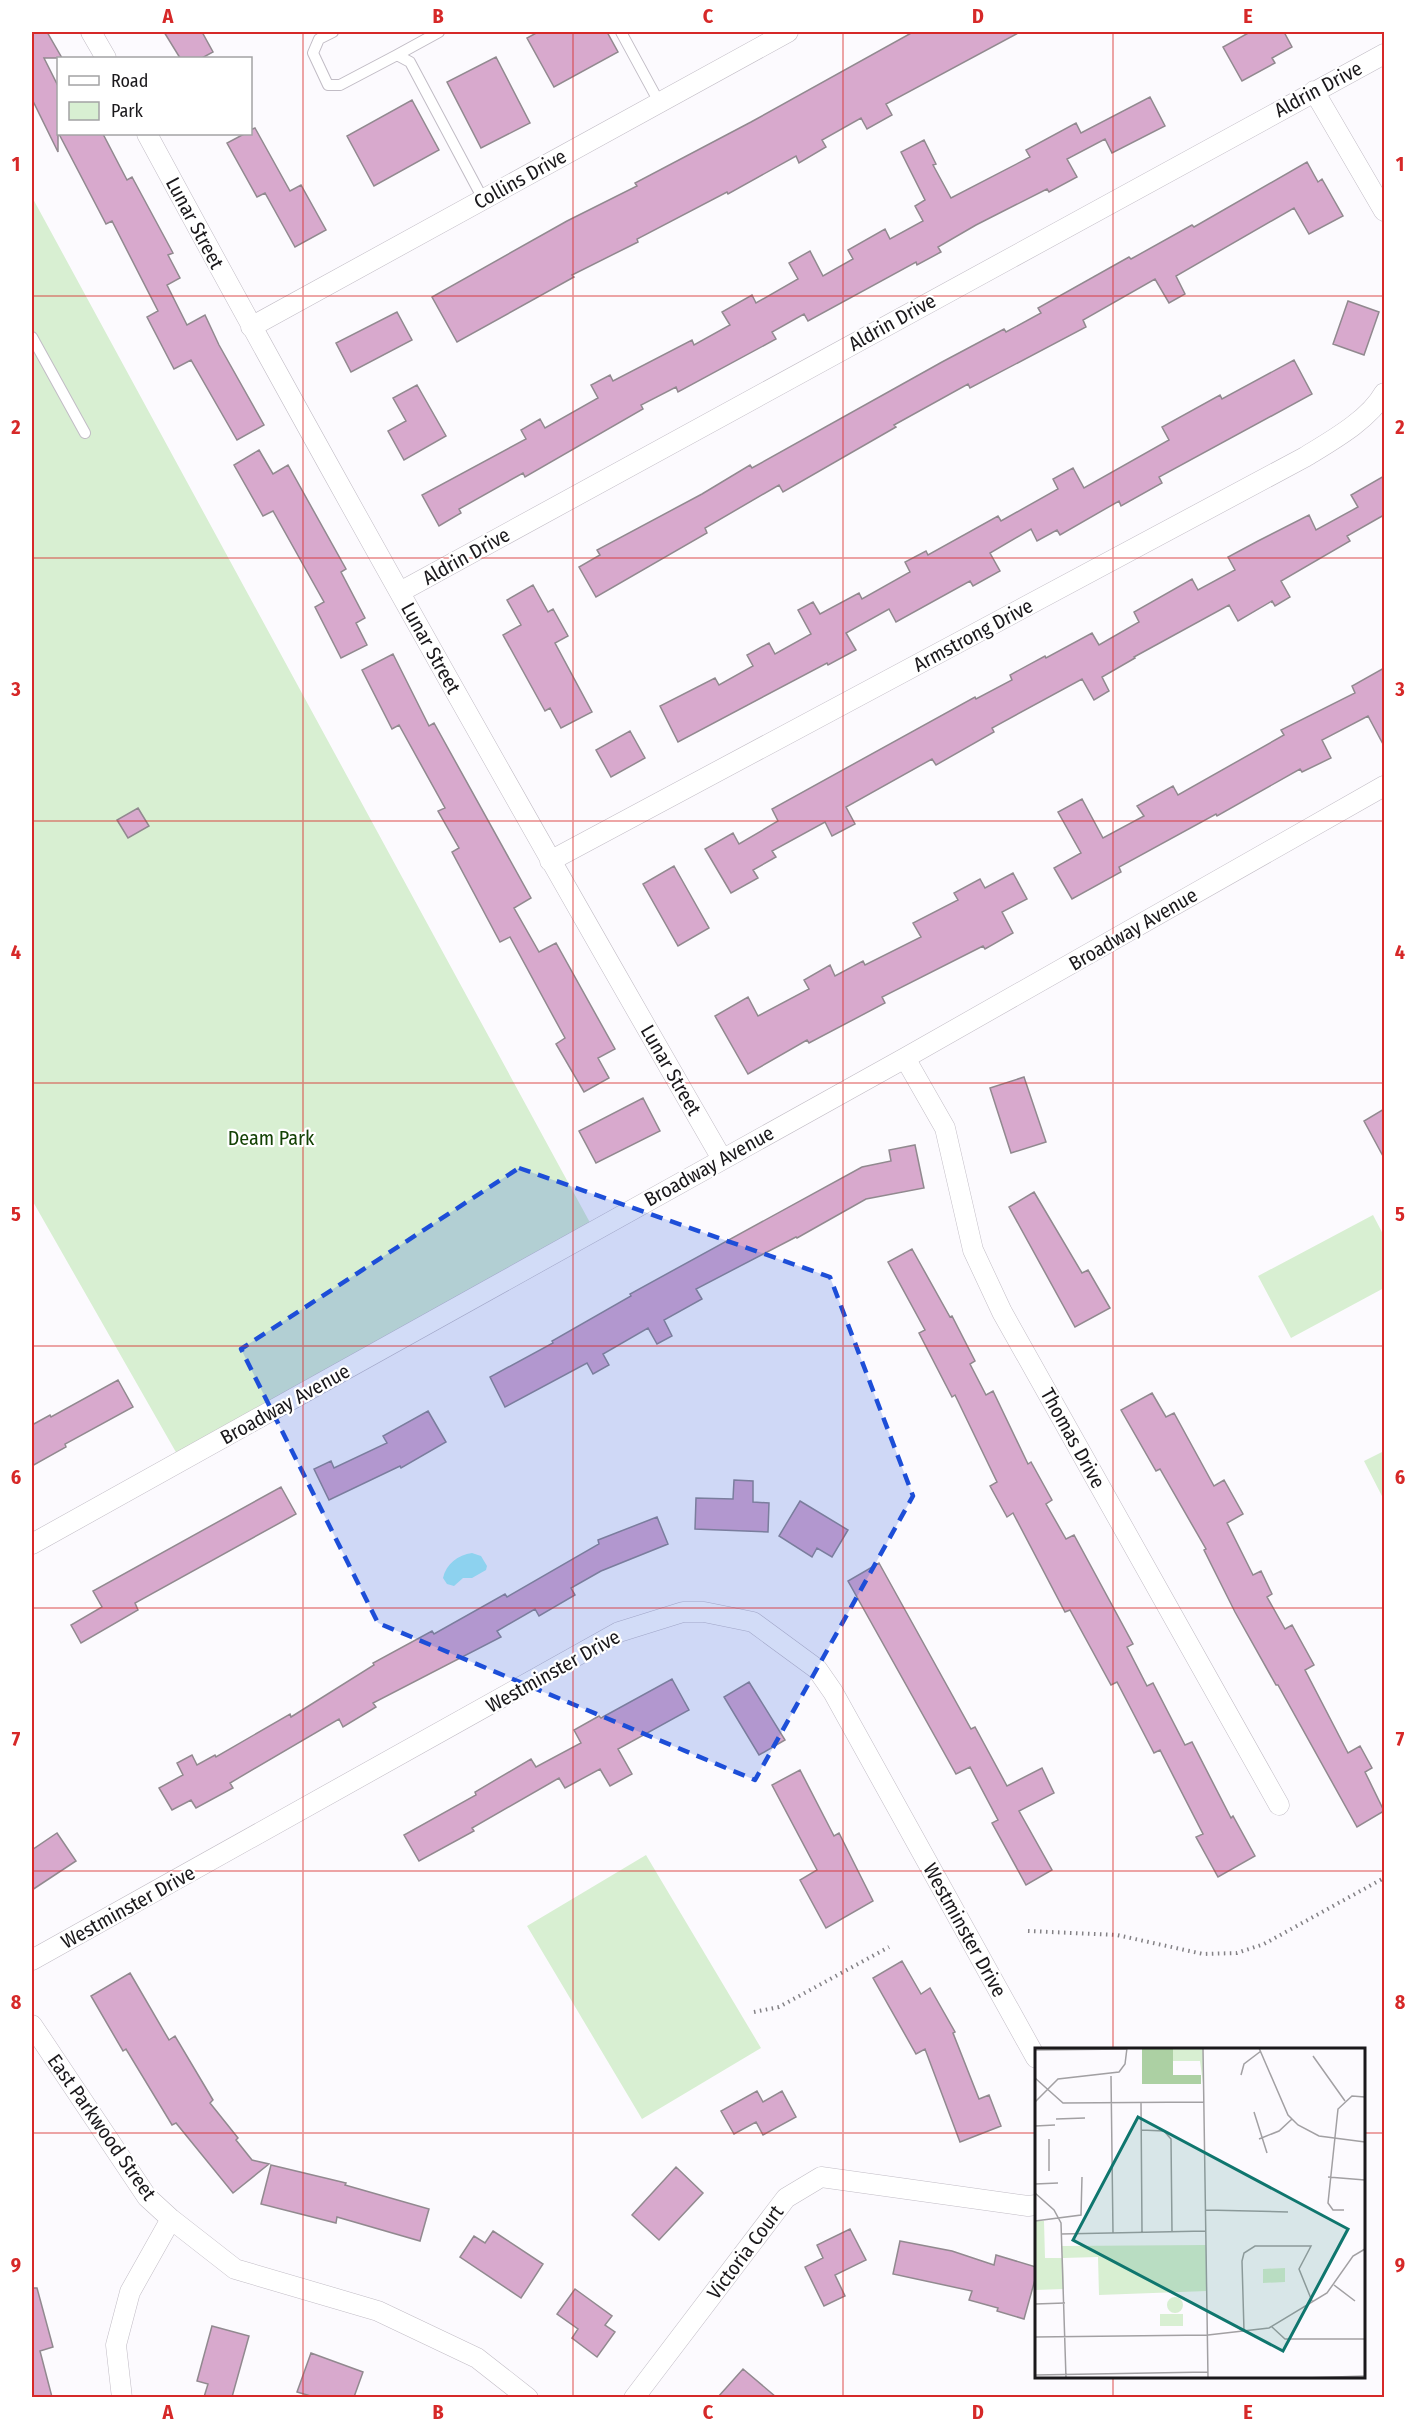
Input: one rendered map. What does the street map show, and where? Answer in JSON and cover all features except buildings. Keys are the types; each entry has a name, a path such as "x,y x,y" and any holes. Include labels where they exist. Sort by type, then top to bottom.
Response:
{"street":[{"path":"91,32 105,57"},
{"name":"Collins Drive","path":"251,327 788,32"},
{"name":"Aldrin Drive","path":"400,592 1384,54"},
{"path":"1314,91 1384,211"},
{"name":"Lunar Street","path":"148,135 251,327 550,861 722,1159"},
{"name":"Armstrong Drive","path":"550,861 1305,457 1346,432 1380,401 1384,393"},
{"name":"Broadway Avenue","path":"32,1544 904,1058 1384,786"},
{"name":"Thomas Drive","path":"904,1058 945,1128 973,1250 1002,1312 1279,1805"},
{"name":"Westminster Drive","path":"32,1960 619,1632 683,1612 704,1612 753,1622 817,1669 833,1692 1035,2056"},
{"name":"East Parkwood Street","path":"32,2025 147,2197 171,2219 235,2269 378,2311 477,2358 528,2397"},
{"name":"Victoria Court","path":"634,2397 786,2198 821,2177 1035,2205"},
{"path":"123,2397 116,2345 130,2292 171,2219"}],"lane":[{"path":"333,32 319,39 313,53 328,85 340,85 439,32"},
{"path":"621,32 659,102"},
{"path":"398,55 410,62 483,199"},
{"path":"32,337 85,433"}],"path":[{"path":"1028,1931 1117,1935 1203,1954 1238,1953 1264,1944 1384,1878"},
{"path":"754,2012 779,2007 889,1947"}],"highlighted area":[{"path":"519,1168 830,1277 913,1496 755,1780 378,1623 241,1349"}],"green space":[{"name":"Deam Park","path":"32,197 594,1230 181,1461 32,1200"},
{"path":"1373,1215 1384,1236 1384,1288 1291,1338 1258,1276"},
{"path":"1384,1451 1384,1500 1364,1461"},
{"path":"646,1855 761,2048 642,2119 527,1926"}],"water":[{"path":"472,1553 481,1556 487,1566 486,1570 472,1578 463,1578 454,1586 447,1584 443,1578 450,1564 457,1558"}]}
